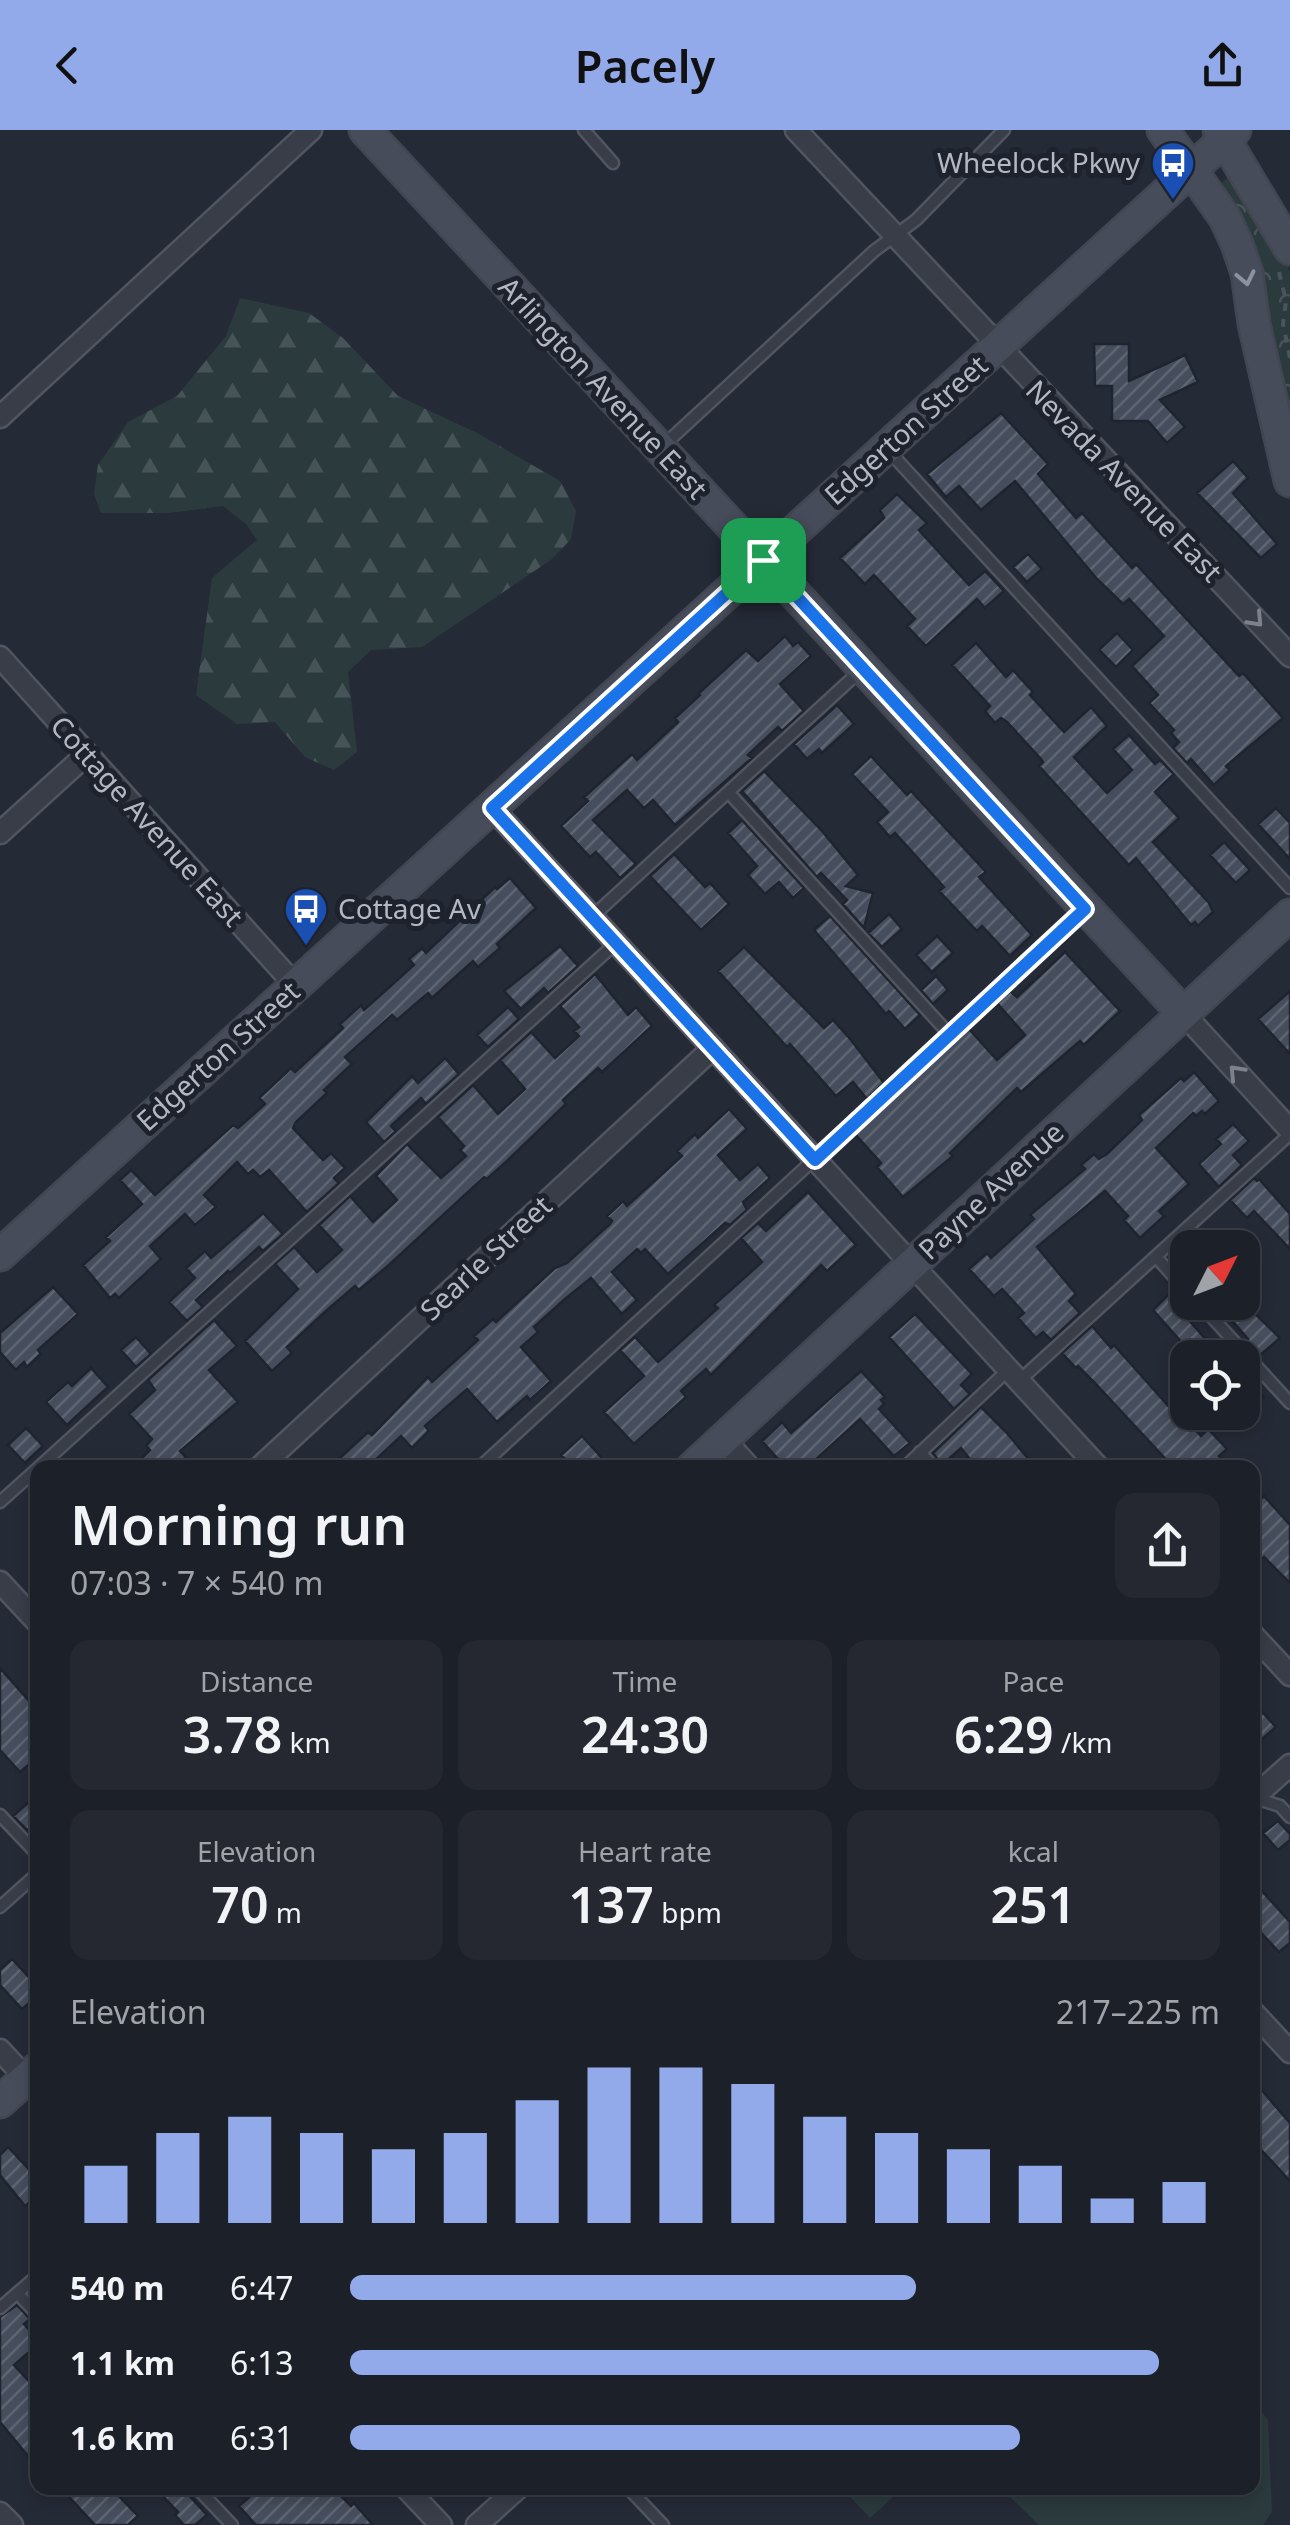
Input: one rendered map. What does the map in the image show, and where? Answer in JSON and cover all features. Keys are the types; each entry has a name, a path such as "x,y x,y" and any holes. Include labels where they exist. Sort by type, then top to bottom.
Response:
{"street":[{"path":"0,417 310,130"},
{"name":"Arlington Avenue East","path":"364,130 1290,1132"},
{"name":"Nevada Avenue East","path":"796,130 1290,656"},
{"path":"1163,130 1225,218 1247,273 1254,324 1290,481"},
{"path":"1229,141 1261,197 1282,256"},
{"name":"Edgerton Street","path":"0,1256 997,346 1198,180 1229,141"},
{"name":"Cottage Avenue East","path":"0,657 295,986"},
{"path":"0,833 87,754"},
{"path":"492,808 1092,1460"},
{"name":"Payne Avenue","path":"700,1460 1290,915"},
{"name":"Searle Street","path":"268,1460 713,1048"},
{"path":"723,1438 743,1460"},
{"path":"0,1582 30,1614"},
{"path":"1260,1643 1290,1675"},
{"path":"1260,1792 1290,1764"},
{"path":"1260,2020 1290,2052"},
{"path":"0,2050 30,2076"},
{"path":"0,2102 30,2082"},
{"path":"413,2495 441,2525"},
{"path":"476,2525 510,2495"},
{"path":"0,2512 12,2525"}],"lane":[{"path":"584,130 613,163"},
{"path":"660,449 874,252 916,220 1004,130"},
{"path":"886,448 1290,888"},
{"path":"592,917 863,668"},
{"path":"729,792 950,1035"},
{"path":"488,1460 1085,909"},
{"path":"47,1460 616,943"},
{"path":"912,1460 1156,1257 1290,1132"},
{"path":"1156,1257 1170,1272"},
{"path":"1214,1320 1290,1403"},
{"path":"920,1452 927,1460"},
{"path":"0,1502 30,1475"},
{"path":"1260,1800 1280,1806 1290,1816"},
{"path":"0,1814 30,1846"},
{"path":"0,1907 30,1880"},
{"path":"0,2308 30,2281"},
{"path":"17,2293 30,2307"},
{"path":"204,2495 232,2525"},
{"path":"635,2495 663,2525"}],"path":[{"path":"1282,256 1284,324 1290,358"}],"green space":[{"path":"1238,169 1275,225 1290,273 1290,436 1218,186"},
{"path":"240,298 309,313 343,338 398,396 477,433 560,481 576,511 571,539 552,559 422,647 371,650 348,672 357,752 334,770 305,757 275,722 237,724 196,695 212,578 257,540 246,524 223,506 169,513 101,513 94,494 98,465 128,422 177,396 226,336"},
{"path":"1260,2410 1268,2420 1272,2512 1263,2525 1039,2525 1008,2495 1260,2495"},
{"path":"849,2495 895,2495 870,2518"}],"building":[{"path":"1094,344 1129,344 1129,381 1185,355 1198,382 1160,400 1185,427 1167,443 1148,421 1112,421 1112,386 1095,386"},
{"path":"1001,413 1048,464 1038,474 1076,518 1082,513 1132,568 1136,564 1283,718 1226,766 1230,770 1214,785 1191,759 1187,763 1173,748 1179,742 1171,733 1174,730 1149,703 1158,695 1132,666 1164,636 1129,599 1123,604 1097,579 1015,481 981,510 959,486 946,497 927,474"},
{"path":"1233,461 1248,478 1233,493 1277,544 1261,558 1197,493"},
{"path":"897,494 927,523 919,530 969,585 985,571 1004,591 985,608 977,599 926,646 907,626 915,619 874,575 865,584 840,558 884,518 880,510"},
{"path":"1028,554 1042,569 1027,582 1013,567"},
{"path":"1117,633 1133,650 1116,667 1099,650"},
{"path":"785,636 793,646 798,642 811,656 780,684 804,711 782,731 778,727 748,755 752,758 675,825 653,800 644,808 627,790 593,820 636,864 620,878 596,852 590,857 561,826 588,801 584,797 632,754 637,760 678,722 675,718 699,693 746,650 758,661"},
{"path":"976,643 1006,677 1013,670 1064,732 1091,707 1107,726 1074,757 1107,793 1132,770 1113,749 1129,735 1155,764 1160,760 1174,774 1155,792 1179,818 1153,842 1209,903 1213,912 1198,926 1195,922 1191,925 1136,858 1129,865 1039,766 1041,759 1007,722 1001,718 995,723 985,711 990,706 952,665"},
{"path":"837,705 854,724 822,753 819,749 807,759 794,744"},
{"path":"871,756 907,795 911,791 986,872 979,877 1032,935 1010,956 982,926 977,931 939,891 944,887 895,833 890,837 877,822 888,812 852,774"},
{"path":"764,771 858,875 846,886 873,893 864,928 843,904 847,900 821,873 817,877 742,791"},
{"path":"1276,808 1290,823 1290,859 1258,824"},
{"path":"742,820 804,888 793,898 779,882 765,894 748,875 757,866 728,833"},
{"path":"1224,842 1250,870 1236,883 1210,855"},
{"path":"674,854 705,887 710,883 729,904 701,930 650,876"},
{"path":"510,878 536,908 478,967 473,961 432,998 428,993 397,1020 392,1015 345,1057 352,1064 296,1122 293,1128 323,1160 331,1153 345,1168 334,1178 339,1183 307,1212 269,1170 260,1177 253,1170 248,1174 237,1162 204,1195 216,1207 195,1225 185,1214 150,1246 161,1259 119,1298 115,1294 110,1298 83,1265 142,1204 120,1180 131,1170 155,1195 233,1125 238,1128 265,1104 259,1098 291,1068 295,1072 343,1028 340,1024 361,1005 364,1010 414,965 409,959 422,948 426,953 495,887"},
{"path":"889,914 902,929 882,947 868,933"},
{"path":"830,916 920,1015 905,1029 889,1011 886,1014 814,930"},
{"path":"937,936 953,953 932,972 916,955"},
{"path":"560,946 578,966 548,993 544,988 521,1009 504,991"},
{"path":"744,947 824,1028 833,1020 851,1040 884,1083 867,1099 853,1082 836,1096 718,971"},
{"path":"1065,952 1120,1011 1084,1045 1080,1041 1021,1092 1017,1088 950,1153 953,1156 903,1197 877,1167 881,1163 855,1134 969,1029 997,1060 1025,1035 997,1003 1010,991 1017,997"},
{"path":"595,974 628,1015 636,1007 652,1026 602,1072 598,1068 507,1161 487,1179 484,1177 389,1265 359,1290 355,1286 326,1311 287,1347 292,1353 272,1371 245,1341 298,1289 275,1264 294,1247 317,1272 342,1250 319,1225 350,1196 373,1222 397,1200 376,1176 407,1144 441,1178 466,1156 460,1150 464,1146 438,1117 473,1085 498,1114 525,1089 500,1060 531,1032 555,1058 579,1036 574,1031 579,1027 560,1006"},
{"path":"936,976 948,990 933,1004 921,990"},
{"path":"1290,991 1290,1054 1258,1019"},
{"path":"508,1007 519,1019 488,1047 477,1035"},
{"path":"445,1058 459,1074 426,1104 421,1098 391,1126 396,1131 384,1142 366,1122 412,1076 418,1083"},
{"path":"1194,1072 1219,1101 1205,1114 1193,1113 1156,1148 1189,1184 1159,1211 1164,1216 1140,1238 1124,1220 1128,1216 1105,1191 1037,1247 1076,1294 1069,1301 1080,1313 1051,1340 1043,1332 1036,1338 1018,1318 1024,1313 1002,1289 994,1296 969,1269 987,1253 991,1258 1034,1219 1030,1215 1085,1169 1081,1165 1094,1154 1099,1159 1107,1154 1142,1120 1139,1115 1181,1078 1184,1081"},
{"path":"729,1109 747,1129 718,1155 740,1180 758,1164 770,1178 743,1202 747,1210 730,1225 725,1223 668,1274 645,1249 641,1253 637,1249 612,1272 637,1300 622,1314 591,1278 565,1299 534,1327 538,1332 521,1347 551,1381 497,1422 467,1389 425,1426 429,1431 412,1448 401,1436 376,1460 338,1460 368,1432 372,1435 428,1377 432,1382 478,1340 474,1336 493,1319 496,1322 555,1268 567,1263 610,1224 607,1216 623,1201 627,1206 682,1156 677,1151 695,1134 698,1138"},
{"path":"1233,1124 1249,1141 1233,1155 1242,1165 1219,1187 1199,1164 1221,1144 1216,1139"},
{"path":"1254,1178 1290,1214 1290,1249 1254,1211 1247,1218 1230,1200"},
{"path":"808,1192 856,1245 827,1271 821,1265 711,1375 706,1369 681,1391 686,1397 634,1444 604,1412 644,1376 620,1350 635,1337 658,1362 762,1262 741,1238 758,1223 766,1231"},
{"path":"263,1213 283,1234 263,1251 259,1247 196,1300 203,1307 187,1321 169,1302 195,1278 186,1268 205,1251 211,1258"},
{"path":"53,1287 78,1314 38,1350 41,1354 27,1367 24,1362 16,1370 0,1352 0,1333"},
{"path":"1168,1295 1170,1320 1189,1320 1207,1340 1180,1340 1153,1310"},
{"path":"915,1314 972,1374 961,1385 970,1394 954,1409 889,1337"},
{"path":"1260,1319 1280,1338 1260,1355 1260,1340 1248,1339 1232,1320"},
{"path":"214,1320 237,1346 209,1370 238,1402 180,1451 186,1457 183,1460 140,1460 150,1450 146,1446 152,1439 129,1414 155,1390 148,1380"},
{"path":"1092,1326 1170,1408 1170,1430 1196,1430 1201,1436 1209,1430 1227,1449 1219,1456 1223,1460 1167,1460 1095,1383 1062,1353"},
{"path":"136,1337 151,1354 136,1367 121,1350"},
{"path":"91,1368 108,1387 67,1425 46,1402"},
{"path":"861,1371 885,1397 879,1409 910,1443 894,1456 860,1419 817,1460 779,1460 762,1441 782,1422 791,1433"},
{"path":"981,1407 1029,1460 971,1460 961,1448 948,1460 938,1460 933,1453"},
{"path":"26,1428 43,1446 25,1463 8,1445"},
{"path":"582,1436 604,1460 562,1460 561,1455"},
{"path":"1264,1496 1290,1525 1290,1583 1264,1557 1260,1561 1260,1500"},
{"path":"0,1668 30,1702 30,1764 20,1772 0,1750"},
{"path":"1260,1710 1276,1727 1260,1741"},
{"path":"30,1801 27,1830 13,1816"},
{"path":"1278,1821 1290,1834 1290,1840 1278,1850 1263,1833"},
{"path":"1260,1889 1290,1922 1290,1943 1279,1952 1260,1932"},
{"path":"12,1959 30,1978 30,2002 22,2009 0,1985 0,1970"},
{"path":"1260,2088 1290,2123 1290,2181 1260,2149"},
{"path":"8,2147 30,2170 30,2201 25,2206 0,2175 0,2155"},
{"path":"17,2305 30,2319 24,2324 30,2330 30,2351 14,2365 30,2382 30,2458 0,2422 0,2317"},
{"path":"67,2495 118,2495 138,2516 128,2525 95,2525"},
{"path":"162,2495 188,2495 207,2515 195,2525 184,2525 175,2515 178,2512"},
{"path":"252,2495 340,2495 351,2506 354,2503 373,2525 256,2525 239,2506"}],"place":[{"name":"Wheelock Pkwy","path":"1173,201"},
{"name":"Cottage Av","path":"306,947"}],"route":[{"path":"763,560 1085,909 815,1160 492,808 763,560"}]}
